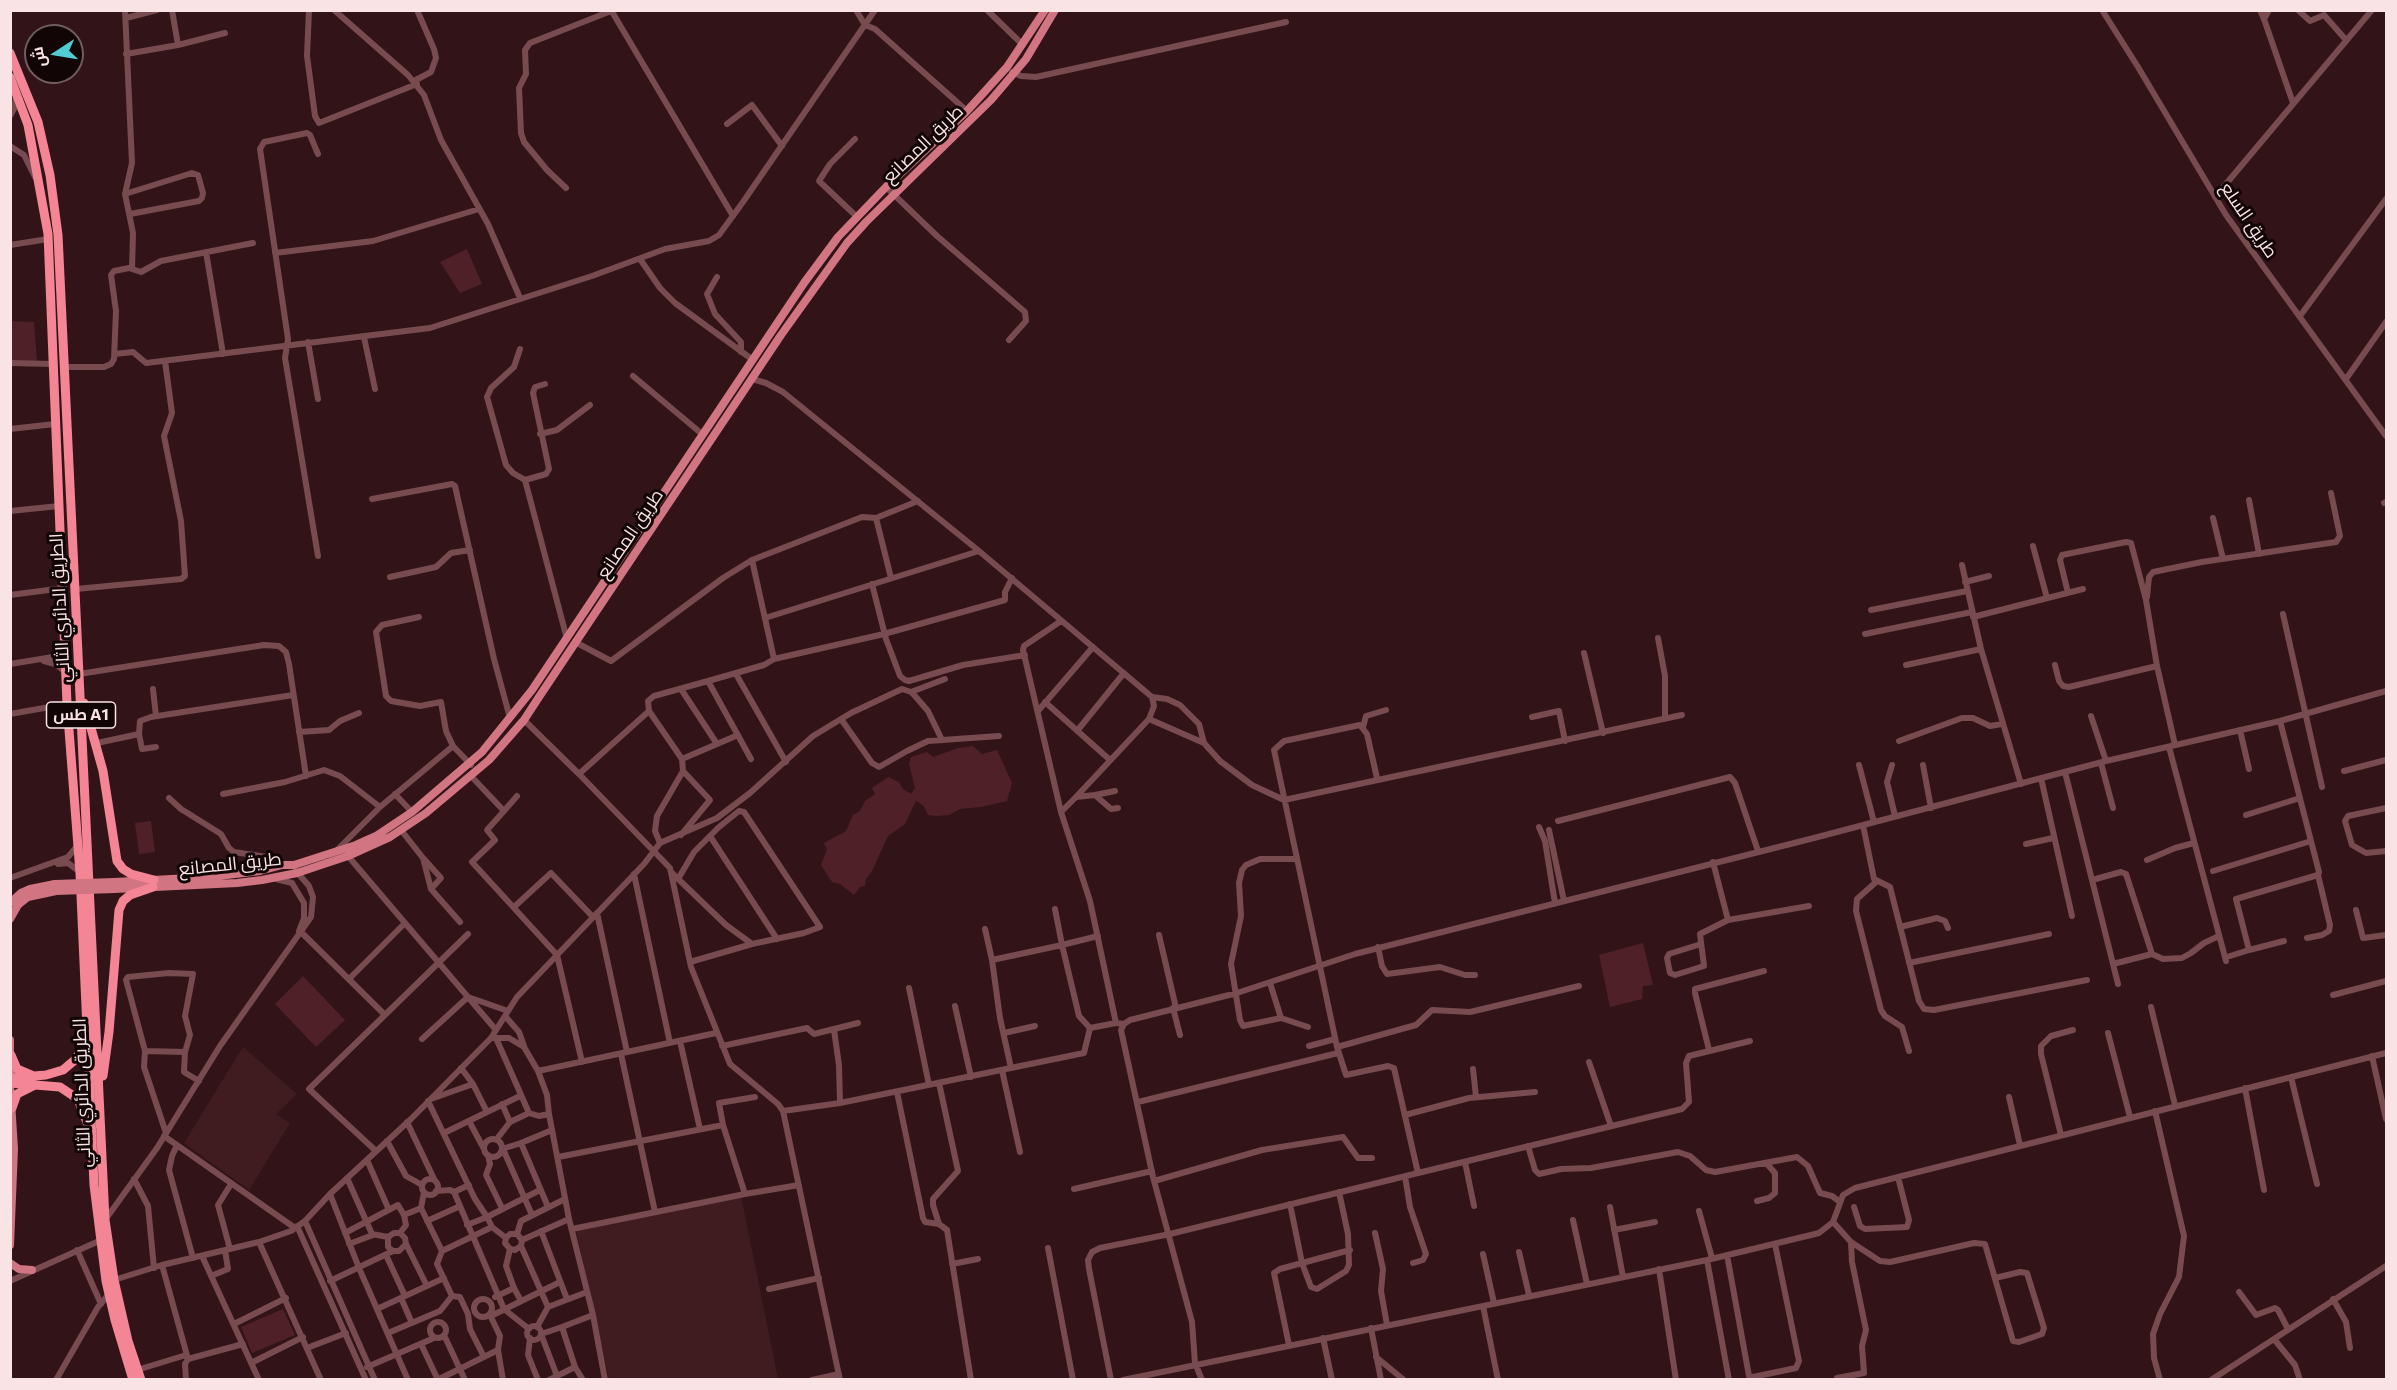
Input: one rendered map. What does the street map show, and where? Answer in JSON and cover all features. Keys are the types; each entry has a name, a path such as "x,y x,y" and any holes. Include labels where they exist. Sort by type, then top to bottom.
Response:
{"highway":[{"name":"الطريق الدائري الثاني","path":"10,53 33,107 50,175 58,235 105,1220 114,1280 141,1380"},
{"name":"الطريق الدائري الثاني","path":"10,77 28,125 48,239 67,704 80,873 92,1147 99,1241 109,1294 133,1380"},
{"path":"80,687 103,771 117,861 131,874 153,883"},
{"path":"99,1106 109,1032 117,918 123,901 153,883"},
{"path":"10,1085 38,1080 70,1065 80,1051 87,1020"},
{"path":"11,1055 17,1069 38,1080 60,1087 78,1099 87,1123 92,1147"},
{"path":"10,1077 38,1080"},
{"path":"12,1108 17,1094 38,1080"}],"main road":[{"name":"طريق المصانع","path":"55,888 153,883 235,874 282,865 296,869 348,856 375,845 401,830 426,813 473,774 524,720 752,379 847,243 893,195 964,128 1011,70 1023,45 1045,10"},
{"name":"طريق المصانع","path":"153,883 237,884 273,878 375,836 412,812 470,763 510,718 567,639 804,283 856,216 1011,70 1026,59 1055,10"},
{"path":"10,903 21,893 30,889 55,888"},
{"path":"10,919 18,905 28,897 55,888"},
{"path":"10,1040 10,1077"},
{"path":"10,1085 14,1149 10,1245"},
{"path":"10,1166 12,1175"},
{"path":"10,1263 19,1269 32,1270"}],"street":[{"path":"125,10 132,163 124,194 133,233 132,269"},
{"path":"126,18 157,10"},
{"path":"172,10 178,45"},
{"path":"309,10 307,56 315,116 319,123 378,101 431,72 436,58 417,10"},
{"path":"334,10 415,82 431,110 449,156 488,224 520,298"},
{"path":"856,10 865,25 875,28 967,111"},
{"path":"115,354 133,352 146,363 430,328 673,247 709,241 719,235 733,216 875,10"},
{"path":"987,10 1023,45"},
{"name":"طريق السلع","path":"2102,10 2215,197 2386,436"},
{"path":"2260,10 2293,103"},
{"path":"2264,19 2269,10"},
{"path":"2298,10 2310,21 2324,15 2346,40"},
{"path":"2215,197 2293,103 2316,80 2372,10"},
{"path":"566,188 547,170 524,142 521,133 519,88 526,74 525,50 530,44 611,11 733,216"},
{"path":"1011,70 1022,76 1036,77 1286,22"},
{"path":"126,54 178,45 225,33"},
{"path":"10,116 14,109 17,92"},
{"path":"727,124 749,105 753,105 782,146"},
{"path":"318,154 307,133 264,142 260,153 287,344 285,358 318,556"},
{"path":"855,139 830,164 819,181 856,216"},
{"path":"10,146 24,155 40,190"},
{"path":"124,194 192,173 198,176 203,193 199,201 130,214"},
{"path":"886,186 937,236 1025,312 1026,321 1009,340"},
{"path":"2300,316 2386,200"},
{"path":"275,253 373,241 479,209"},
{"path":"10,245 48,239"},
{"path":"65,367 104,367 111,364 115,354 116,311 111,276 114,271 132,269 141,272 161,261 253,243"},
{"path":"206,252 223,354"},
{"path":"640,259 660,288 675,303 753,360"},
{"path":"717,277 707,290 709,299 722,323 741,342 741,352"},
{"path":"2346,379 2386,322"},
{"path":"364,337 375,389"},
{"path":"308,342 318,399"},
{"path":"520,349 514,367 491,388 487,397 506,465 513,473 525,480 567,639"},
{"path":"75,589 181,579 185,576 181,521 164,436 172,413 165,361"},
{"path":"10,363 53,364"},
{"path":"633,376 702,434"},
{"path":"752,379 783,392 848,447 979,550 1152,697 1167,699 1180,705 1199,724 1204,743"},
{"path":"525,480 548,473 533,390 545,384"},
{"path":"540,434 557,430 590,405"},
{"path":"10,429 55,424"},
{"path":"372,499 454,485 510,718"},
{"path":"2146,600 2149,577 2153,573 2223,559 2301,549 2339,540 2331,494"},
{"path":"2249,500 2259,554"},
{"path":"577,643 609,661 614,660 723,578 752,560 862,517 876,519 918,501"},
{"path":"10,511 59,506"},
{"path":"2213,518 2223,559"},
{"path":"876,519 891,578"},
{"path":"2068,592 2060,562 2062,555 2130,542 2134,548 2146,600 2172,746 2194,843 2219,936 2228,959 2249,950 2284,941"},
{"path":"2033,546 2047,598"},
{"path":"390,577 436,567 452,553 470,550"},
{"path":"765,618 979,550"},
{"path":"752,560 774,659"},
{"path":"1962,565 1981,649 2021,784"},
{"path":"1965,582 1989,576"},
{"path":"660,843 655,831 657,816 683,771 682,759 649,711 647,702 654,696 736,674 764,665 774,659 884,634 1005,600 1005,592 1012,578"},
{"path":"872,584 884,634 900,676 909,681 963,664 1024,655"},
{"path":"10,595 64,588"},
{"path":"1865,634 1973,614 2083,589"},
{"path":"1871,610 1967,591"},
{"path":"2283,614 2322,788"},
{"path":"419,617 382,625 376,632 386,696 391,701 420,706 441,702 446,731 453,746 470,763 473,774 504,811"},
{"path":"1061,621 1024,646 1024,655 1061,812 1090,901 1116,1023"},
{"path":"1658,638 1665,676 1665,719"},
{"path":"10,664 40,660 58,654 66,642"},
{"path":"79,674 272,645 279,646 286,652 306,776"},
{"path":"1038,711 1093,647"},
{"path":"1906,665 1981,649"},
{"path":"1584,653 1603,733"},
{"path":"40,660 55,664 63,668 66,673"},
{"path":"2055,665 2059,681 2063,686 2069,687 2157,666"},
{"path":"1077,731 1124,673"},
{"path":"736,674 786,762"},
{"path":"911,692 945,679"},
{"path":"708,681 751,759"},
{"path":"153,689 156,716"},
{"path":"681,689 717,744"},
{"path":"114,1280 162,1265 259,1242 305,1221 330,1194 494,1038 496,1030 517,997 654,853 660,843 717,818 786,762 813,736 900,689 911,692 928,711 942,740"},
{"path":"1202,1380 1195,1363 1192,1322 1154,1181 1121,1030 1130,1020 1237,993 1378,948 2104,762 2304,715 2386,691"},
{"path":"156,747 142,749 139,734 140,721 156,716 293,695"},
{"path":"1061,812 1149,718 1154,706 1152,697"},
{"path":"1045,702 1110,760"},
{"path":"10,714 67,704"},
{"path":"1377,778 1367,734 1363,727 1365,716 1386,710"},
{"path":"579,774 649,711"},
{"path":"1532,717 1558,711 1565,741"},
{"path":"299,732 329,730 340,721 359,713"},
{"path":"1149,718 1204,743 1220,761 1252,784 1284,800 1377,778 1682,715"},
{"path":"2091,716 2104,762 2113,808"},
{"path":"1899,741 1962,718 1973,718 1990,726 2002,724"},
{"path":"841,719 877,767 926,742 999,736"},
{"path":"524,720 665,862 678,879 726,925 752,944"},
{"path":"2280,721 2319,872 2330,925 2329,931 2322,936 2307,938"},
{"path":"1363,727 1354,726 1279,744 1274,754 1337,1046 1346,1075 1393,1066 1418,1173"},
{"path":"2241,730 2249,768"},
{"path":"97,743 139,734"},
{"path":"682,759 738,735"},
{"path":"336,852 380,807 453,746"},
{"path":"2344,771 2386,760"},
{"path":"1859,765 1874,822"},
{"path":"1892,765 1887,782 1895,816"},
{"path":"1923,765 1931,808"},
{"path":"223,794 285,782 324,770 347,780 380,807"},
{"path":"680,835 710,800 683,771"},
{"path":"2065,772 2118,984"},
{"path":"1558,821 1730,777 1735,783 1758,851"},
{"path":"2041,778 2072,916"},
{"path":"1076,797 1115,791"},
{"path":"395,794 412,812"},
{"path":"1095,795 1111,809 1118,808"},
{"path":"517,796 487,830 495,840 472,861 557,955 582,1062"},
{"path":"169,798 181,809 221,834 234,852 267,857 282,865"},
{"path":"2246,815 2300,798"},
{"path":"2386,808 2348,816 2345,820 2352,845 2366,853 2386,851"},
{"path":"678,879 694,852 740,811 744,812 820,927 690,962"},
{"path":"1863,825 1876,882 1890,888 1921,1006 1929,1010 2086,980"},
{"path":"1539,827 1545,841 1555,903"},
{"path":"401,830 441,878 431,889"},
{"path":"1549,830 1564,901"},
{"path":"710,836 777,939"},
{"path":"2026,844 2053,838"},
{"path":"2213,871 2311,841"},
{"path":"2147,860 2194,843"},
{"path":"10,878 68,857 78,845"},
{"path":"348,856 496,1030"},
{"path":"423,858 431,889 460,922"},
{"path":"1296,859 1260,859 1246,865 1242,870 1239,883 1241,911 1231,968 1243,1026 1281,1018 1308,1027"},
{"path":"1713,862 1728,920"},
{"path":"48,865 68,863 80,873"},
{"path":"105,1220 165,1135 220,1047 302,933 311,916 313,897 309,886 296,869"},
{"path":"2092,880 2121,872 2126,874 2152,954"},
{"path":"514,907 551,873 595,915 655,1212"},
{"path":"672,873 690,962 730,1064 778,1104 783,1111 840,1377 812,1380"},
{"path":"634,874 670,1043"},
{"path":"2249,950 2235,899 2318,876"},
{"path":"273,878 292,883 304,903 304,918 297,939"},
{"path":"1876,882 1857,899 1856,911 1881,1010 1885,1016 1902,1027 1909,1051"},
{"path":"1701,944 1669,954 1667,958 1670,973 1675,975 1704,966 1701,932 1728,920 1809,906"},
{"path":"1055,909 1079,1016 1090,1028"},
{"path":"2356,910 2363,938 2386,935"},
{"path":"1900,927 1937,918 1945,921 1948,928"},
{"path":"349,979 405,923"},
{"path":"985,929 1011,1068"},
{"path":"302,933 384,1014"},
{"path":"376,1151 309,1089 468,934"},
{"path":"1909,963 2049,934"},
{"path":"1159,935 1180,1035"},
{"path":"992,960 1098,936"},
{"path":"2113,964 2152,954 2163,958 2182,957 2219,936"},
{"path":"1378,948 1384,972 1387,974 1440,967 1465,975 1475,975"},
{"path":"1709,1050 1695,989 1764,971"},
{"path":"199,1081 184,1072 185,1052 190,1035 185,1016 192,973 127,978 145,1051 144,1067 165,1135 231,1184 296,1227 366,1380"},
{"path":"2333,995 2386,981"},
{"path":"1270,983 1281,1018"},
{"path":"1138,1102 1416,1025 1432,1010 1470,1012 1579,986"},
{"path":"909,988 929,1085"},
{"path":"468,997 507,1013 519,1032 547,1095 569,1219 593,1316 605,1380"},
{"path":"422,1039 468,997"},
{"path":"955,1006 971,1077"},
{"path":"2151,1007 2175,1105"},
{"path":"722,1046 807,1028 814,1035 858,1023"},
{"path":"1090,1028 1116,1023 1124,1024"},
{"path":"1004,1033 1035,1026"},
{"path":"783,1111 840,1103 1084,1053 1090,1028"},
{"path":"834,1030 839,1065 840,1103"},
{"path":"2061,1135 2041,1046 2051,1036 2073,1030"},
{"path":"538,1071 716,1033"},
{"path":"2108,1033 2130,1118"},
{"path":"494,1038 509,1038 524,1047"},
{"path":"494,1038 519,1096 529,1113"},
{"path":"680,1041 700,1129"},
{"path":"1112,1380 1088,1260 1092,1252 1100,1248 1170,1234 1686,1107 1689,1099 1686,1058 1692,1054 1750,1041"},
{"path":"1309,1046 1337,1046"},
{"path":"145,1051 185,1052"},
{"path":"1123,1380 1195,1363 1243,1356 1710,1259 1819,1233 1833,1222 1840,1202 1850,1189 2386,1053"},
{"path":"2372,1056 2386,1119"},
{"path":"1590,1062 1611,1126"},
{"path":"461,1068 473,1084 487,1112"},
{"path":"1473,1069 1476,1097"},
{"path":"1002,1070 1020,1152"},
{"path":"2291,1077 2317,1184"},
{"path":"920,1207 933,1199 958,1172 939,1083"},
{"path":"429,1101 473,1084"},
{"path":"2245,1088 2264,1190"},
{"path":"897,1092 920,1207 925,1222 939,1224"},
{"path":"1405,1114 1476,1097 1535,1092"},
{"path":"444,1133 519,1096"},
{"path":"745,1194 718,1104 755,1097"},
{"path":"2009,1097 2020,1145"},
{"path":"429,1101 492,1227 506,1238"},
{"path":"502,1104 510,1122"},
{"path":"2155,1111 2184,1236 2179,1277 2160,1314 2153,1334 2154,1358 2160,1380"},
{"path":"486,1152 487,1142 496,1140 510,1122 529,1113 539,1116 549,1114"},
{"path":"469,1121 486,1152 490,1164 486,1175 502,1208"},
{"path":"407,1122 435,1181 436,1191"},
{"path":"558,1157 723,1125"},
{"path":"486,1152 496,1156 502,1149 552,1130"},
{"path":"1154,1181 1262,1150 1343,1137 1358,1158 1372,1158"},
{"path":"496,1140 500,1144 532,1215"},
{"path":"387,1141 406,1176 422,1185 424,1192 421,1208 442,1251 438,1264 452,1296"},
{"path":"521,1143 548,1207"},
{"path":"177,1144 169,1170 194,1258"},
{"path":"1528,1146 1535,1170 1539,1174 1561,1169 1591,1168 1678,1152 1690,1156 1711,1172 1793,1157 1801,1159 1808,1166 1820,1192 1840,1202"},
{"path":"367,1160 389,1210"},
{"path":"1465,1162 1474,1206"},
{"path":"1757,1201 1769,1198 1775,1193 1774,1173 1766,1163"},
{"path":"1074,1189 1152,1171"},
{"path":"1405,1176 1410,1207 1426,1254 1423,1260 1413,1263"},
{"path":"1854,1207 1860,1226 1865,1229 1907,1227 1909,1220 1898,1177"},
{"path":"347,1178 373,1234"},
{"path":"134,1179 148,1206 154,1268"},
{"path":"422,1185 427,1179 435,1181"},
{"path":"211,1276 228,1269 227,1250 218,1205 231,1184"},
{"path":"424,1192 429,1194 450,1190 454,1192 469,1185"},
{"path":"572,1229 799,1185"},
{"path":"466,1225 540,1190"},
{"path":"454,1192 497,1297 504,1309 529,1329 528,1355 538,1380"},
{"path":"1290,1204 1302,1263 1311,1288 1317,1289 1346,1271 1349,1265 1350,1250 1339,1192"},
{"path":"330,1194 359,1268 408,1380"},
{"path":"548,1307 518,1234 521,1221 565,1199"},
{"path":"933,1199 934,1214 939,1224 947,1230 971,1380"},
{"path":"345,1233 399,1205 406,1225 400,1233"},
{"path":"427,1221 459,1207"},
{"path":"404,1215 421,1208"},
{"path":"1610,1208 1623,1276"},
{"path":"1699,1211 1710,1259 1729,1380"},
{"path":"518,1234 510,1234 506,1238 505,1243 510,1249 515,1250 541,1232 569,1219"},
{"path":"1573,1220 1587,1284"},
{"path":"305,1221 375,1380"},
{"path":"1614,1230 1655,1222"},
{"path":"1833,1222 1851,1242 1880,1261 1890,1262 1974,1243 1985,1244 2013,1341 2042,1334 2044,1328 2027,1273 2020,1272 1995,1278"},
{"path":"442,1251 492,1227"},
{"path":"541,1232 567,1299"},
{"path":"350,1244 373,1234 388,1237 394,1233 400,1233 405,1238 427,1286"},
{"path":"1375,1233 1383,1269 1381,1292 1387,1325"},
{"path":"388,1237 387,1243 393,1251"},
{"path":"10,1281 99,1241"},
{"path":"259,1242 321,1380"},
{"path":"1837,1378 1862,1374 1865,1369 1862,1346 1866,1326 1852,1262 1851,1242"},
{"path":"323,1284 393,1251 402,1250 406,1244"},
{"path":"1727,1255 1748,1374 1753,1377 1796,1368 1799,1361 1775,1244"},
{"path":"1048,1248 1073,1380"},
{"path":"510,1249 506,1266 520,1301"},
{"path":"77,1250 101,1304"},
{"path":"1289,1345 1274,1273 1280,1269 1350,1250"},
{"path":"1519,1252 1529,1295"},
{"path":"1483,1254 1494,1303"},
{"path":"386,1255 412,1323"},
{"path":"202,1256 259,1380"},
{"path":"952,1264 978,1259"},
{"path":"162,1265 187,1357 186,1380"},
{"path":"2211,1380 2386,1266"},
{"path":"1659,1269 1676,1380"},
{"path":"377,1309 444,1278"},
{"path":"769,1289 819,1278"},
{"path":"452,1296 460,1297 472,1313 481,1317 491,1315 561,1282"},
{"path":"484,1357 470,1329 476,1302 497,1297 514,1288"},
{"path":"529,1329 537,1327 548,1307 587,1292"},
{"path":"2239,1292 2256,1316 2275,1308 2278,1310 2288,1329"},
{"path":"56,1380 109,1294"},
{"path":"388,1334 440,1311 452,1296"},
{"path":"234,1323 286,1298"},
{"path":"486,1299 491,1304 491,1315 501,1336 498,1350 503,1380"},
{"path":"2333,1299 2346,1322 2350,1348"},
{"path":"1483,1306 1498,1380"},
{"path":"530,1338 537,1340 541,1334 593,1316"},
{"path":"434,1338 429,1330 436,1322 445,1327 444,1335 465,1380"},
{"path":"537,1327 557,1376"},
{"path":"562,1327 583,1380"},
{"path":"1371,1328 1380,1380"},
{"path":"307,1348 346,1333"},
{"path":"362,1370 444,1335"},
{"path":"251,1363 303,1337"},
{"path":"1323,1338 1332,1380"},
{"path":"2274,1339 2295,1365 2300,1380"},
{"path":"137,1370 243,1344"},
{"path":"421,1344 438,1379 498,1350"},
{"path":"1376,1357 1404,1380"},
{"path":"549,1380 576,1367"}],"shaded area":[{"path":"467,249 482,284 460,293 440,262"},
{"path":"11,321 34,322 37,362 11,361"},
{"path":"973,746 982,754 997,750 1012,783 1007,801 960,809 949,815 936,816 928,815 924,806 916,801 905,824 888,836 866,879 865,886 860,887 854,895 840,884 832,882 821,865 827,849 824,843 846,831 853,815 860,811 865,801 875,794 872,788 888,777 899,782 903,789 911,794 915,788 909,764 911,757 927,752 933,757 958,748"},
{"path":"151,821 155,852 139,854 135,823"},
{"path":"1643,943 1653,985 1643,986 1642,999 1610,1007 1599,955"},
{"path":"303,976 345,1020 316,1047 275,1004"},
{"path":"243,1047 297,1094 276,1114 290,1123 249,1190 184,1143"},
{"path":"741,1196 778,1379 609,1379 576,1230"},
{"path":"283,1309 295,1335 252,1353 241,1327"}]}
